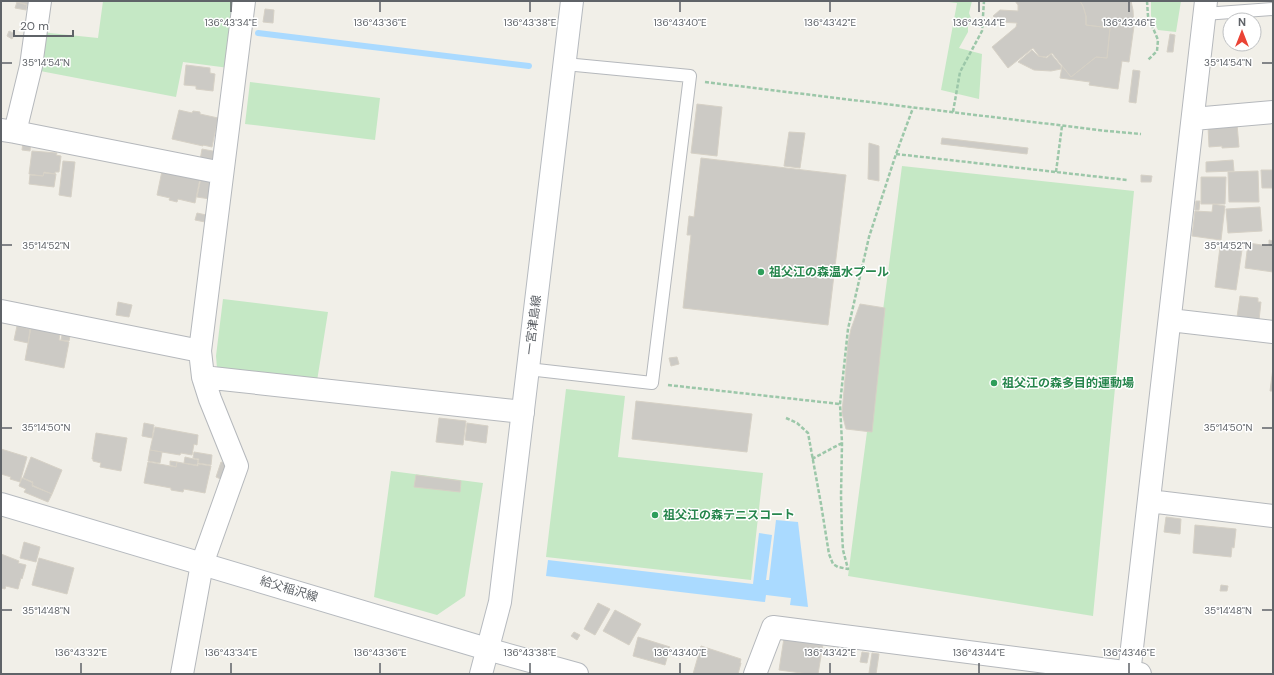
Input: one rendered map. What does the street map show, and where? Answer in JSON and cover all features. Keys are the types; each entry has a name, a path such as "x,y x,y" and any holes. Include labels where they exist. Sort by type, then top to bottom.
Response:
{"street":[{"path":"40,1 31,66 8,131 222,172"},
{"path":"182,674 202,564 237,466 210,399 203,377 200,351 244,1"},
{"name":"一宮津島線","path":"481,674 500,602 572,1"},
{"path":"755,674 773,627 1133,674 1149,501 1205,7"},
{"path":"1193,119 1273,112"},
{"path":"1,311 200,351"},
{"path":"1170,320 1273,332"},
{"path":"203,377 523,412"},
{"path":"1149,501 1273,516"},
{"name":"給父稲沢線","path":"1,504 487,649 577,674"}],"lane":[{"path":"1205,7 1273,9"},
{"path":"528,369 652,383 690,76 565,64"}],"path":[{"path":"953,112 960,72 982,31 984,1"},
{"path":"1147,1 1148,16 1158,40 1157,51 1148,60"},
{"path":"690,76 696,81 1062,126 1141,134"},
{"path":"786,418 797,423 808,433 829,554 833,564 838,567 848,569 843,550 840,496 842,443 840,404 848,329 869,237 896,154 913,108"},
{"path":"1056,172 1062,126"},
{"path":"896,154 1127,180"},
{"path":"652,383 840,404"},
{"path":"812,459 842,443"}],"green space":[{"path":"103,1 237,1 229,68 183,62 176,97 35,70 40,32 98,38"},
{"path":"941,1 972,1 969,13 972,21 968,26 968,32 959,48 982,54 979,99 941,90 957,3"},
{"path":"1151,1 1181,1 1176,32 1158,30 1151,16"},
{"path":"250,82 380,98 375,140 245,124"},
{"name":"祖父江の森多目的運動場","path":"902,166 1134,191 1093,616 848,576"},
{"path":"223,299 328,312 317,381 217,368 216,356"},
{"name":"祖父江の森テニスコート","path":"566,389 625,396 618,457 763,473 751,580 546,557"},
{"path":"391,471 483,483 465,596 437,615 374,597"}],"water":[{"path":"776,520 798,522 808,607 790,605 791,598 766,595 765,602 546,576 548,560 753,584 759,533 772,535 766,580 769,580"}],"building":[{"path":"13,1 29,1 29,5"},
{"path":"1015,1 1080,1 1086,16 1086,25 1110,28 1107,58 1096,57 1071,77 1052,53 1046,57 1039,56 1033,48 1008,68 992,47 1016,27 1017,23 999,22 993,16 1000,10 1018,11 1018,5"},
{"path":"1080,1 1131,1 1134,26 1129,62 1122,61 1118,89 1089,85 1090,82 1060,78 1062,66 1071,77 1096,57 1107,58 1110,28 1086,25 1086,16"},
{"path":"17,2 27,5 26,10 15,8"},
{"path":"265,9 274,10 273,23 263,22"},
{"path":"9,31 15,34 12,39 7,36"},
{"path":"1170,34 1175,35 1173,52 1167,52"},
{"path":"1032,50 1038,56 1047,58 1051,54 1061,66 1061,69 1051,71 1034,70 1018,62"},
{"path":"186,65 210,68 210,73 215,74 213,91 196,89 196,86 184,85"},
{"path":"1133,70 1140,71 1136,103 1129,102"},
{"path":"697,104 722,107 717,156 691,153"},
{"path":"179,110 192,113 193,111 200,112 200,114 218,118 212,147 172,139"},
{"path":"1237,124 1239,147 1209,147 1208,126"},
{"path":"789,132 805,133 800,168 784,166"},
{"path":"942,138 1028,148 1027,154 941,144"},
{"path":"23,142 31,142 30,151 22,150"},
{"path":"869,143 879,146 879,181 868,179"},
{"path":"202,149 218,152 216,163 200,160"},
{"path":"32,151 57,153 56,155 61,156 59,172 55,172 55,174 44,172 43,176 29,174"},
{"name":"祖父江の森温水プール","path":"701,158 846,175 828,325 683,308 691,235 687,235 689,216 694,217"},
{"path":"1233,160 1234,171 1206,172 1206,162"},
{"path":"63,161 75,162 71,197 59,195"},
{"path":"1261,170 1273,170 1273,188 1262,188"},
{"path":"162,171 200,178 195,203 178,199 177,202 169,200 170,198 157,195"},
{"path":"1258,171 1259,202 1229,202 1228,172"},
{"path":"44,173 56,174 54,187 29,184 30,175 43,176"},
{"path":"1141,175 1152,176 1151,182 1141,182"},
{"path":"1201,177 1226,177 1225,204 1201,204"},
{"path":"201,178 214,180 210,199 197,197"},
{"path":"1196,201 1200,201 1199,210 1195,210"},
{"path":"1213,204 1225,206 1221,240 1192,236 1195,211 1212,212"},
{"path":"1260,207 1262,231 1228,233 1226,209"},
{"path":"197,213 211,216 210,223 195,220"},
{"path":"1269,240 1273,241 1273,272 1245,268 1248,243 1269,246"},
{"path":"1220,247 1242,250 1236,290 1215,287"},
{"path":"1240,296 1258,298 1258,302 1261,302 1259,320 1237,317"},
{"path":"118,302 132,305 129,317 116,315"},
{"path":"860,304 885,308 872,432 846,429 842,413 848,343 851,329"},
{"path":"17,326 30,329 28,343 14,340"},
{"path":"31,328 60,333 59,340 69,342 64,368 25,360"},
{"path":"62,335 70,336 69,341 61,340"},
{"path":"677,357 679,364 671,366 669,358"},
{"path":"1273,368 1273,391 1270,391"},
{"path":"636,401 752,414 747,452 632,439"},
{"path":"439,418 466,421 463,445 436,442"},
{"path":"144,423 154,425 152,438 142,436"},
{"path":"467,423 488,426 486,443 465,440"},
{"path":"155,427 198,435 197,445 194,444 192,455 181,453 180,455 150,450"},
{"path":"96,433 127,438 121,471 100,467 101,463 93,461 92,459"},
{"path":"1,449 27,457 20,482 1,474"},
{"path":"150,450 162,452 160,463 148,461"},
{"path":"194,452 212,455 211,465 198,463 199,459 193,458"},
{"path":"31,457 62,470 52,494 32,485 33,482 23,478"},
{"path":"185,457 198,460 197,465 184,463"},
{"path":"170,461 177,462 176,467 170,465"},
{"path":"148,462 176,467 177,462 198,466 198,464 211,466 205,493 184,489 183,492 144,483"},
{"path":"221,462 228,464 223,480 216,477"},
{"path":"416,475 461,481 460,492 414,487"},
{"path":"22,478 33,483 32,486 52,494 48,502 24,492 26,489 19,486"},
{"path":"1166,517 1181,519 1180,534 1164,532"},
{"path":"1195,525 1236,529 1234,548 1232,547 1231,557 1193,553"},
{"path":"24,542 40,547 36,562 20,558"},
{"path":"1,554 19,561 18,563 26,565 18,589 6,586 5,589 1,588"},
{"path":"39,558 74,568 67,594 32,585"},
{"path":"1221,585 1228,586 1227,591 1220,591"},
{"path":"598,603 610,609 595,635 584,629"},
{"path":"615,610 641,624 629,645 603,631"},
{"path":"574,632 580,635 577,640 571,636"},
{"path":"638,637 670,647 665,665 633,656"},
{"path":"784,638 823,644 818,674 779,670"},
{"path":"701,646 741,659 738,674 693,674"},
{"path":"862,652 869,653 867,663 860,662"},
{"path":"872,653 879,654 876,674 869,673"}],"waterway":[{"path":"258,33 529,66"}],"place":[{"name":"祖父江の森温水プール","path":"761,272"},
{"name":"祖父江の森多目的運動場","path":"994,383"},
{"name":"祖父江の森テニスコート","path":"655,515"}]}
